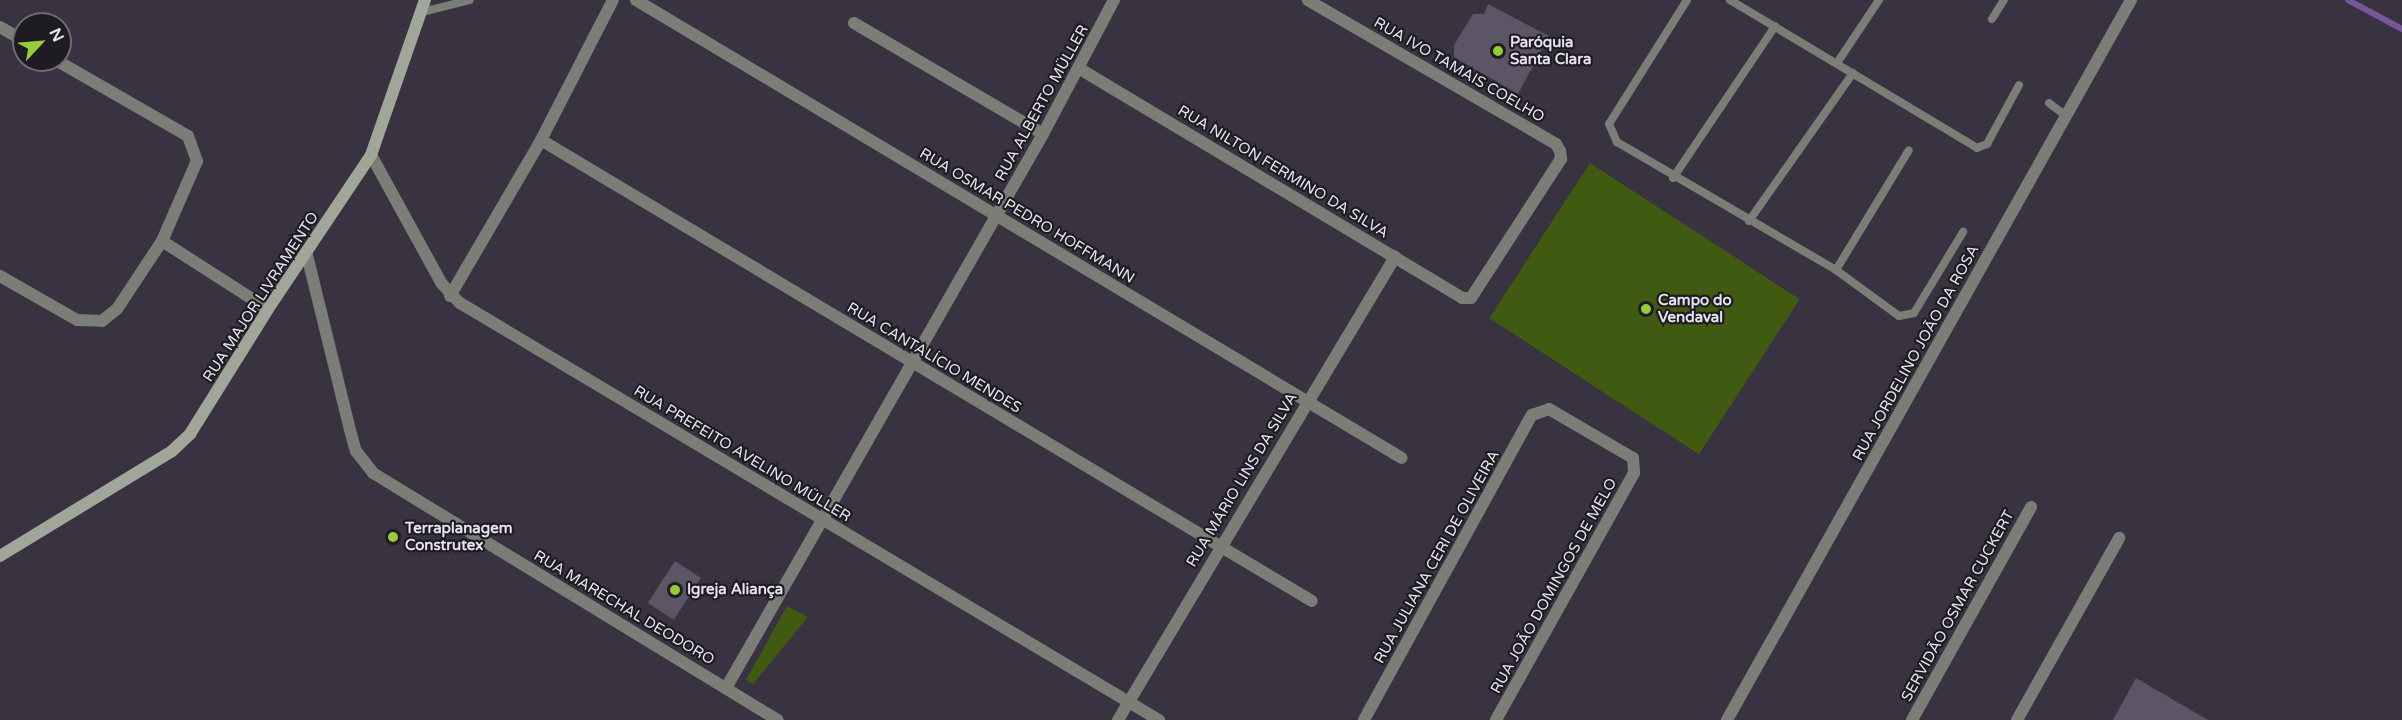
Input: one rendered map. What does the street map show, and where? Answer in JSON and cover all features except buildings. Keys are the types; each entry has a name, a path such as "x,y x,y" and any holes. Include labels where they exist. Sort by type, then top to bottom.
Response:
{"main road":[{"name":"RUA MAJOR LIVRAMENTO","path":"0,556 172,451 190,434 267,309 307,255 371,155 424,6"}],"street":[{"path":"450,296 541,140 613,0"},
{"name":"RUA OSMAR PEDRO HOFFMANN","path":"636,0 1402,458"},
{"name":"RUA ALBERTO MÜLLER","path":"726,688 1080,69 1114,0"},
{"name":"RUA IVO TAMAIS COELHO","path":"1308,0 1556,144 1561,159 1472,298"},
{"name":"RUA JORDELINO JOÃO DA ROSA","path":"1727,720 2131,0"},
{"path":"854,23 1043,134"},
{"path":"0,276 77,320 102,321 117,309 162,241 197,161 194,146 188,136 72,69"},
{"name":"RUA NILTON FERMINO DA SILVA","path":"1080,69 1462,298 1472,298"},
{"name":"RUA CANTALÍCIO MENDES","path":"541,140 1312,601"},
{"name":"RUA PREFEITO AVELINO MÜLLER","path":"371,155 450,296 1159,720"},
{"path":"162,241 267,309"},
{"name":"RUA MARECHAL DEODORO","path":"307,255 354,442 373,473 778,720"},
{"name":"RUA MÁRIO LINS DA SILVA","path":"1118,720 1306,400 1395,256"},
{"name":"RUA JOÃO DOMINGOS DE MELO","path":"1496,720 1634,473 1633,458 1550,409 1540,411"},
{"name":"RUA JULIANA CERI DE OLIVEIRA","path":"1364,720 1532,415 1540,411"},
{"name":"SERVIDÃO OSMAR CUCKERT","path":"1912,720 2031,507"},
{"path":"2017,720 2119,538"}],"lane":[{"path":"424,6 470,0"},
{"path":"1687,0 1609,124 1617,142 1673,178 1836,270 1899,316 1908,317 1963,232"},
{"path":"1730,0 1977,148 1987,144 2019,86"},
{"path":"1837,63 1879,0"},
{"path":"1992,19 2004,0"},
{"path":"1673,178 1775,26"},
{"path":"1749,221 1853,73"},
{"path":"2049,103 2066,116"},
{"path":"1836,270 1909,150"}],"green space":[{"name":"Campo do Vendaval","path":"1590,163 1800,299 1699,454 1489,318"},
{"path":"787,606 808,617 753,684 746,680"}],"waterway":[{"path":"2348,0 2402,29"}],"place":[{"name":"Paróquia Santa Clara","path":"1498,51"},
{"name":"Campo do Vendaval","path":"1646,309"},
{"name":"Terraplanagem Construtex","path":"393,537"},
{"name":"Igreja Aliança","path":"675,590"}]}
